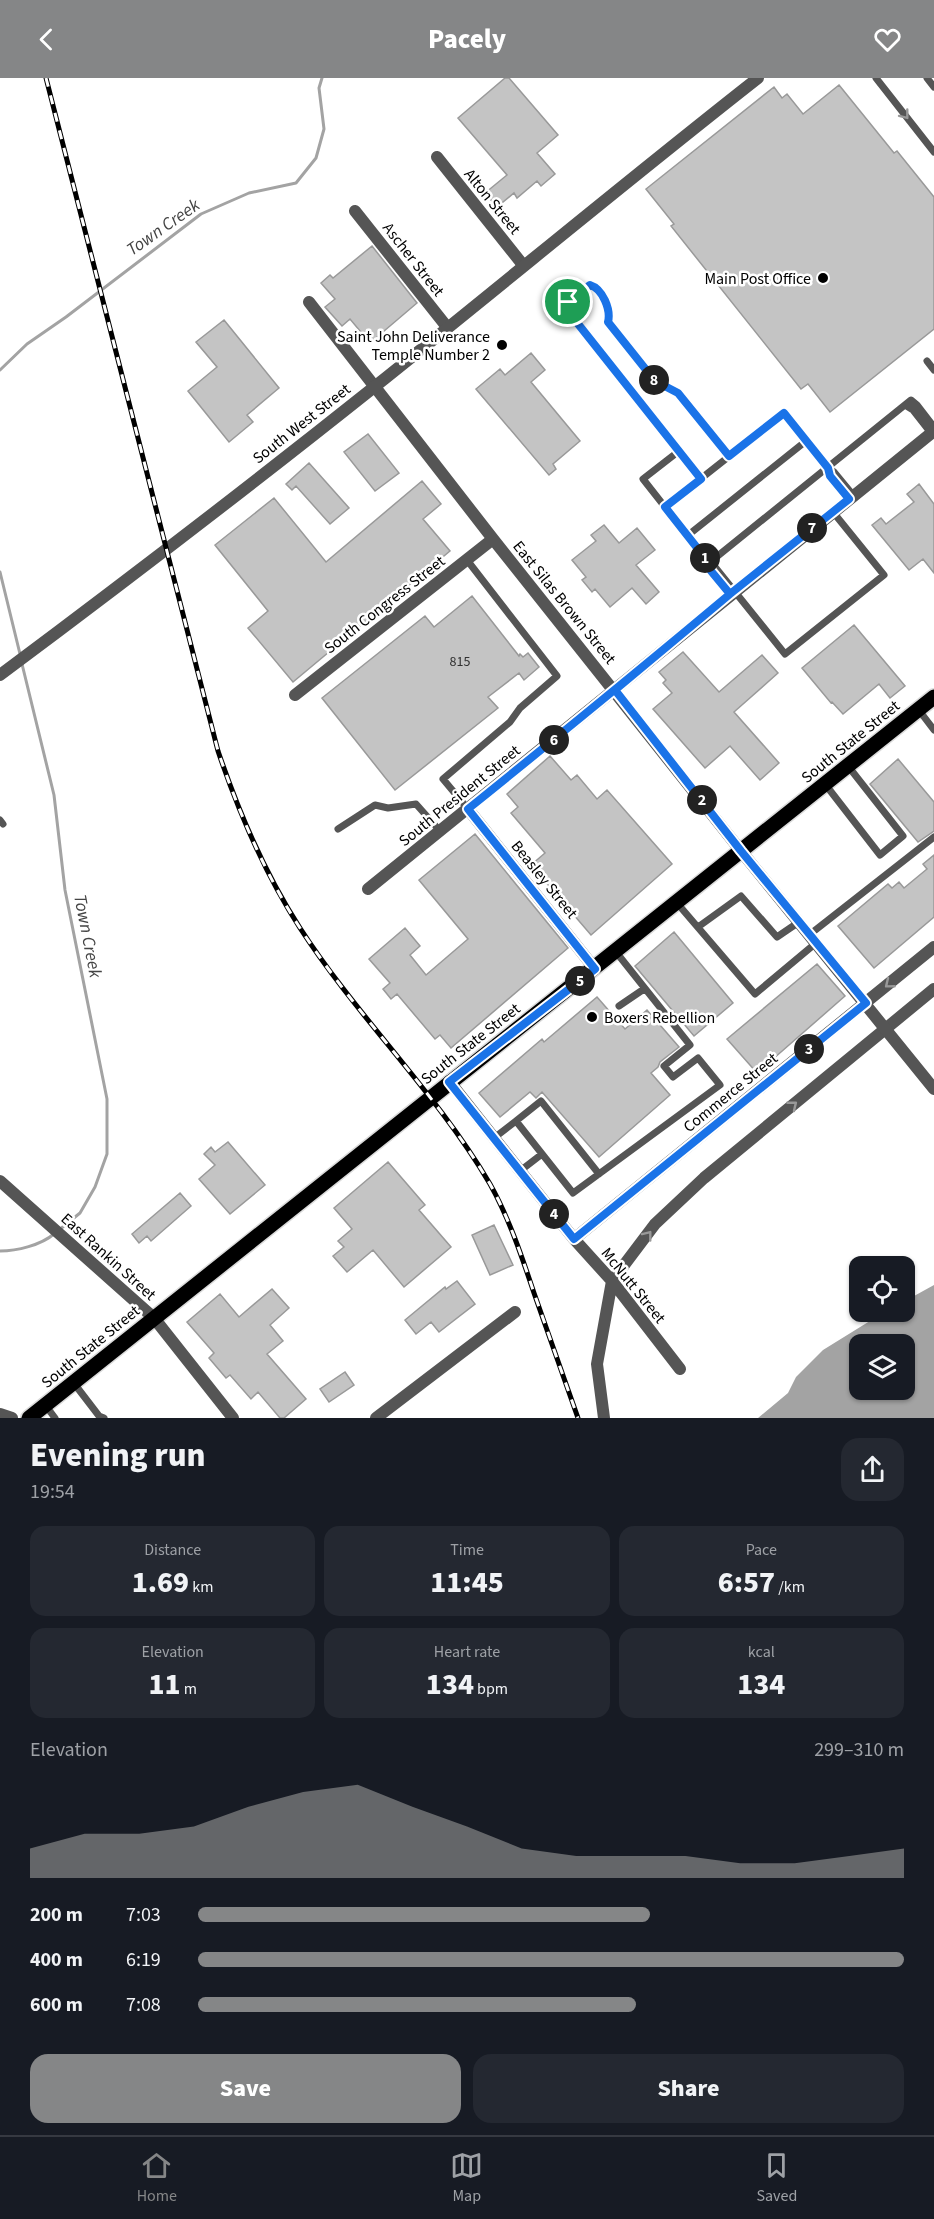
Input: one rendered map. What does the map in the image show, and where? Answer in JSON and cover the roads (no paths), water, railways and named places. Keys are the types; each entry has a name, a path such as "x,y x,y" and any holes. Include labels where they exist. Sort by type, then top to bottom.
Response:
{"main road":[{"name":"South State Street","path":"29,1418 934,697"}],"street":[{"name":"South West Street","path":"0,675 166,551 375,387 523,265 758,78"},
{"name":"Alton Street","path":"436,157 523,265"},
{"name":"Ascher Street","path":"355,211 447,327"},
{"name":"East Silas Brown Street","path":"309,302 741,851 934,1089"},
{"name":"South President Street","path":"368,889 933,430"},
{"name":"South Congress Street","path":"295,695 494,539"},
{"name":"Beasley Street","path":"468,809 595,969"},
{"name":"Commerce Street","path":"574,1239 934,947"},
{"path":"604,1418 597,1364 612,1281 656,1224 704,1178 934,989"},
{"name":"McNutt Street","path":"449,1082 574,1239 612,1281 680,1369"},
{"name":"East Rankin Street","path":"0,1181 154,1318 233,1418"},
{"path":"376,1418 515,1312"},
{"path":"0,1414 12,1418"}],"lane":[{"path":"927,78 934,87"},
{"path":"880,80 934,152"},
{"path":"701,479 567,310 568,302 590,285 595,287 603,296 610,315 608,322 655,381 678,393 729,456"},
{"path":"927,361 934,370"},
{"path":"709,563 908,403 933,430"},
{"path":"665,507 784,413 828,468 834,472 851,497"},
{"path":"687,536 806,441"},
{"path":"679,451 643,479 709,563 715,567 732,592 785,654 884,575 833,512"},
{"path":"467,560 557,676 520,708 510,722 443,779 468,809"},
{"path":"918,709 934,730"},
{"path":"825,784 880,855 903,836 848,766"},
{"path":"338,829 375,805 388,808 416,804 440,831"},
{"path":"677,903 755,994 813,939 934,837"},
{"path":"698,927 741,896 777,937 799,922"},
{"path":"516,1120 573,1193 720,1085 698,1058 673,1077 664,1066 690,1045 616,952"},
{"path":"619,1006 644,989"},
{"path":"494,1138 541,1101 599,1174"},
{"path":"520,1170 542,1154"},
{"path":"73,1382 100,1417"},
{"path":"45,1405 55,1418"}],"waterway":[{"name":"Town Creek","path":"0,370 27,344 201,214 249,193 296,183 316,158 324,129 319,88 322,78"},
{"name":"Town Creek","path":"0,572 20,654"},
{"name":"Town Creek","path":"22,664 54,795 65,890 107,1099 107,1154 95,1187 80,1213 59,1230"},
{"name":"Town Creek","path":"0,1251 28,1247 54,1234"}],"railway":[{"path":"46,78 218,751 235,797 264,865 300,928 347,993 446,1118 490,1184 515,1238 578,1418"}],"place":[{"name":"Main Post Office","path":"823,278"},
{"name":"Saint John Deliverance Temple Number 2","path":"502,345"},
{"name":"Boxers Rebellion","path":"592,1017"}]}
